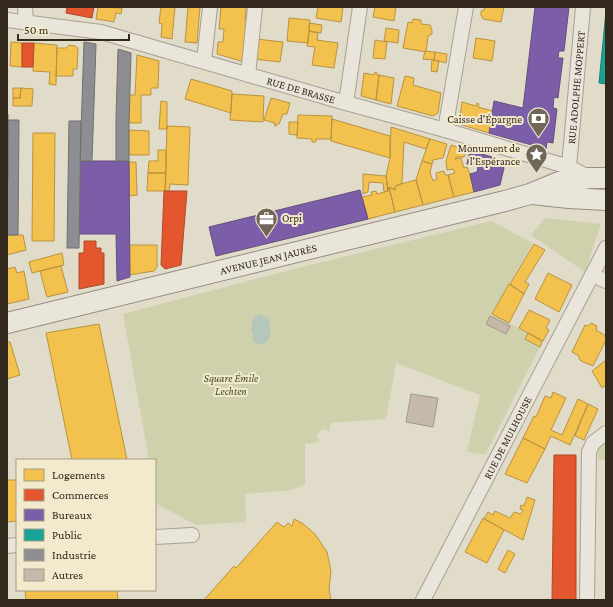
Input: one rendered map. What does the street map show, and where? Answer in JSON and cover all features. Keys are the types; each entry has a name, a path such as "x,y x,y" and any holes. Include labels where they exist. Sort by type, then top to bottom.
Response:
{"main road":[{"path":"530,194 559,182 598,178"},
{"path":"530,194 606,200"},
{"name":"AVENUE JEAN JAURÈS","path":"7,322 530,194"}],"street":[{"path":"25,7 26,22"},
{"path":"204,61 210,7"},
{"path":"248,75 255,7"},
{"path":"346,103 360,7"},
{"path":"445,130 466,7"},
{"name":"RUE ADOLPHE MOPPERT","path":"569,167 583,7"},
{"name":"RUE DE BRASSE","path":"7,20 101,32 445,130 569,167 598,178"},
{"name":"RUE DE MULHOUSE","path":"423,600 606,250"},
{"path":"592,275 606,282"},
{"path":"587,600 589,452 594,444 606,433"},
{"path":"156,537 192,535"}],"green space":[{"path":"545,218 601,224 585,272 531,235"},
{"name":"Square Émile Lechten","path":"491,221 533,243 492,314 528,333 525,339 540,346 543,341 485,455 467,452 480,395 396,363 386,419 330,423 330,431 322,429 317,435 319,442 305,444 305,484 292,490 245,494 245,522 196,525 157,504 156,459 149,459 123,314 302,267"},
{"path":"606,442 606,460 598,460 598,447"}],"shaded area":[{"path":"260,314 268,318 271,332 268,341 261,345 253,342 251,330 253,318"}],"building: Logements":[{"path":"98,7 122,8 121,14 116,13 114,22 96,19"},
{"path":"161,7 175,7 172,39 161,37 162,24 159,23"},
{"path":"188,7 200,7 197,43 185,42"},
{"path":"221,7 246,7 245,22 249,22 245,58 241,61 217,54 218,42 223,42 224,29 219,29"},
{"path":"318,7 343,7 341,22 316,18"},
{"path":"375,7 396,7 394,21 373,17"},
{"path":"485,7 504,7 501,22 483,19 481,11 484,10"},
{"path":"289,18 310,20 308,43 287,41"},
{"path":"413,19 421,20 421,24 430,25 432,30 432,34 428,36 426,52 403,48 408,22 412,23"},
{"path":"309,23 322,25 321,33 309,31"},
{"path":"386,28 399,30 398,43 384,41"},
{"path":"309,31 318,33 317,40 338,43 334,68 312,65 315,47 307,46"},
{"path":"476,38 495,41 492,61 473,58"},
{"path":"256,39 283,42 280,62 253,59"},
{"path":"375,40 387,42 385,59 373,58"},
{"path":"11,42 22,43 22,67 10,66"},
{"path":"34,43 57,45 56,85 49,84 50,72 33,71"},
{"path":"69,45 78,48 77,69 73,69 73,76 56,76 57,48 66,48"},
{"path":"425,51 435,52 434,60 423,59"},
{"path":"435,52 447,54 446,63 434,60"},
{"path":"137,55 159,61 158,88 151,88 151,95 141,95 141,123 129,123 129,95 135,95"},
{"path":"432,60 439,61 437,72 431,71"},
{"path":"375,72 379,75 376,100 361,96 364,73 374,75"},
{"path":"379,75 394,78 391,104 376,100"},
{"path":"405,76 414,78 413,85 441,93 438,113 433,116 397,106"},
{"path":"191,79 232,91 231,113 185,99"},
{"path":"13,88 21,88 20,98 13,98"},
{"path":"21,88 33,89 32,106 13,106 13,98 20,98"},
{"path":"232,94 264,96 263,122 230,120"},
{"path":"271,98 290,103 287,114 283,114 279,124 276,126 274,125 275,123 264,120"},
{"path":"161,101 167,102 167,129 159,129"},
{"path":"462,102 476,106 477,103 479,104 478,107 493,111 489,133 459,124"},
{"path":"298,115 332,116 331,139 316,139 316,142 312,142 312,139 297,138"},
{"path":"332,119 390,136 390,158 331,141"},
{"path":"289,122 298,122 297,135 289,134"},
{"path":"167,126 190,127 188,185 170,184 169,191 165,191"},
{"path":"391,127 430,139 426,149 404,142 402,183 396,186 395,190 389,187 388,191 386,176 390,158"},
{"path":"129,130 149,131 149,155 129,155"},
{"path":"33,133 55,133 54,241 32,241"},
{"path":"430,139 447,144 443,158 433,160 432,164 422,161"},
{"path":"451,145 467,150 464,157 456,157 455,159 461,158 464,168 467,167 474,192 454,197 448,175 455,173 453,169 447,170 446,161"},
{"path":"158,150 166,150 166,173 148,173 149,161 158,161"},
{"path":"422,161 432,164 430,172 433,181 437,179 436,173 444,171 445,175 448,175 454,197 423,205 416,180"},
{"path":"129,162 136,162 137,195 129,196"},
{"path":"148,173 166,173 165,191 147,191"},
{"path":"363,174 386,176 388,191 384,192 383,183 369,182 368,192 363,194"},
{"path":"416,180 423,205 395,212 389,187 395,190 397,185"},
{"path":"389,187 395,212 368,219 362,197 372,195 371,192 376,191 377,194 388,191"},
{"path":"7,235 23,235 26,250 7,255"},
{"path":"534,244 545,250 525,282 529,284 524,294 510,284"},
{"path":"129,245 157,245 157,267 154,271 129,275"},
{"path":"62,253 64,265 32,273 29,262"},
{"path":"61,266 68,292 47,297 40,271"},
{"path":"15,267 17,273 24,271 29,299 7,304 7,269"},
{"path":"548,273 572,285 559,312 535,299"},
{"path":"509,284 524,294 509,323 492,314"},
{"path":"529,310 550,320 546,328 549,330 543,341 519,328"},
{"path":"591,323 597,326 596,330 606,336 606,340 593,366 581,361 579,356 572,352 585,325 588,326"},
{"path":"99,324 127,459 72,459 46,333"},
{"path":"528,333 542,341 540,347 525,339"},
{"path":"7,342 10,342 20,375 7,379"},
{"path":"606,360 606,385 602,388 592,371"},
{"path":"553,392 566,398 551,430 562,435 578,399 588,404 570,445 551,436 545,449 523,438 534,416 536,417 545,396 551,398"},
{"path":"588,404 598,409 584,440 575,436"},
{"path":"523,438 545,449 527,483 505,474"},
{"path":"7,480 16,480 16,521 7,522"},
{"path":"527,497 535,500 523,540 484,519 488,512 493,515 495,511 510,518 514,512 521,514 523,510 520,509 521,505 524,506"},
{"path":"483,518 504,530 487,563 465,552"},
{"path":"294,519 302,523 315,534 327,552 331,571 329,589 331,600 204,600 234,566 236,568 277,522 284,527 288,523 292,526"},
{"path":"508,550 515,554 505,573 498,569"},
{"path":"25,591 117,591 118,600 26,600"}],"building: Commerces":[{"path":"67,7 94,7 92,18 66,13"},
{"path":"22,43 34,43 33,67 22,67"},
{"path":"164,191 187,191 181,265 165,269 161,265"},
{"path":"84,241 96,241 96,248 101,248 101,253 104,253 104,284 79,289 79,253 84,253"},
{"path":"554,455 576,455 576,600 552,600"}],"building: Bureaux":[{"path":"535,7 569,7 564,51 559,51 558,58 563,58 558,98 554,97 553,108 557,109 553,143 547,142 546,149 489,133 494,101 523,108"},
{"path":"470,150 498,159 504,168 500,185 474,192 470,174 477,172 478,167 467,164"},
{"path":"80,161 129,161 130,277 117,281 116,234 79,234"},
{"path":"360,190 368,219 216,256 209,227"}],"building: Public":[{"path":"606,11 606,84 599,83"}],"building: Industrie":[{"path":"84,42 96,44 92,161 80,161"},
{"path":"118,49 131,53 129,161 116,161"},
{"path":"8,114 8,182 7,182"},
{"path":"8,120 19,120 18,235 7,235"},
{"path":"69,121 81,121 79,248 67,248"}],"building: Autres":[{"path":"490,316 510,326 506,334 486,324"},
{"path":"411,394 438,398 433,427 406,422"}],"place":[{"name":"Caisse d'Épargne","path":"538,138"},
{"name":"Monument de l'Espérance","path":"536,174"},
{"name":"Orpi","path":"266,238"}]}
